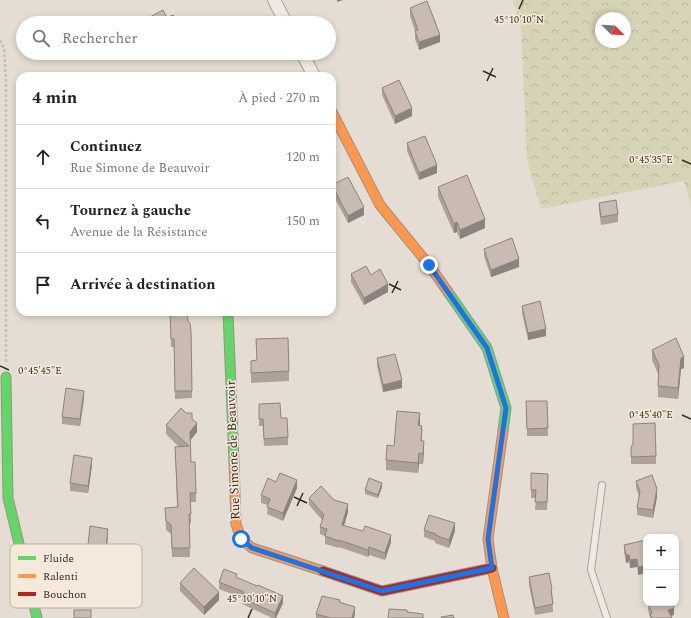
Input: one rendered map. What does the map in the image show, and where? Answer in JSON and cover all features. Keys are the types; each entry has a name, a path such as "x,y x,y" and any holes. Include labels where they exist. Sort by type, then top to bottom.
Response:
{"street":[{"path":"274,0 282,16"},
{"path":"306,60 312,72"},
{"path":"336,120 380,205 429,265 487,348 506,408 488,539 492,568 504,618"},
{"name":"Rue Simone de Beauvoir","path":"228,316 236,524 241,539 252,548 382,591 492,568"},
{"path":"6,377 8,498 19,544"},
{"path":"35,608 37,618"}],"lane":[{"path":"602,485 591,570 607,618"}],"path":[{"path":"0,40 4,48 6,80 6,377"}],"green space":[{"path":"513,0 691,0 691,207 684,181 541,209 527,160 521,26"}],"building":[{"path":"427,1 440,35 419,42 415,31 418,30 410,8"},
{"path":"163,10 166,16 152,16"},
{"path":"399,80 412,108 395,116 382,88"},
{"path":"425,136 437,165 419,173 407,143"},
{"path":"467,175 485,219 460,230 457,222 454,224 438,187"},
{"path":"348,177 364,207 348,216 336,193 336,183"},
{"path":"616,200 618,214 601,217 599,203"},
{"path":"512,238 519,259 491,270 484,249"},
{"path":"366,266 371,275 380,269 388,284 364,298 351,274"},
{"path":"540,301 546,329 528,333 522,306"},
{"path":"170,316 187,316 191,330 192,391 175,391 174,339 171,339"},
{"path":"288,338 289,371 251,373 251,361 257,360 256,339"},
{"path":"676,338 684,357 681,358 678,388 658,386 659,365 652,350"},
{"path":"395,354 402,380 383,385 377,358"},
{"path":"66,388 84,391 80,419 62,417"},
{"path":"526,401 547,401 548,428 527,429"},
{"path":"280,403 281,418 287,418 288,437 264,439 263,419 259,419 259,404"},
{"path":"181,408 186,413 192,413 192,419 197,423 190,432 191,462 195,462 196,493 190,493 190,548 172,548 171,525 166,521 165,508 178,507 175,447 189,446 166,425"},
{"path":"397,411 420,413 418,425 422,426 421,441 424,441 423,454 419,453 418,463 386,460 387,445 394,446"},
{"path":"655,423 656,456 631,457 631,447 633,444 633,424"},
{"path":"74,455 92,458 88,486 70,483"},
{"path":"280,473 297,480 283,513 267,507 270,499 261,495 268,478 276,482"},
{"path":"531,473 548,474 547,502 535,502 536,490 531,490"},
{"path":"652,475 657,489 653,510 637,508 640,491 636,481"},
{"path":"369,478 382,483 378,495 365,490"},
{"path":"321,486 334,500 348,504 342,525 363,531 365,526 391,535 385,553 369,547 368,550 325,536 327,529 320,527 324,515 309,498"},
{"path":"429,515 455,523 449,540 424,530"},
{"path":"90,526 108,529 106,544 88,544"},
{"path":"643,541 643,566 638,567 637,559 630,560 629,555 626,555 624,545"},
{"path":"194,568 219,592 204,607 180,583"},
{"path":"224,569 237,574 236,577 283,596 275,613 242,598 244,592 219,582"},
{"path":"549,573 553,604 535,608 529,577"},
{"path":"322,596 340,600 339,602 355,607 352,618 331,618 316,614"},
{"path":"649,606 673,606 674,608 668,610 672,618 652,618 650,614 652,613"},
{"path":"389,609 407,610 407,612 423,614 423,618 388,618"},
{"path":"74,610 91,610 91,618 74,618"},
{"path":"453,615 454,618 441,618 441,617"}],"traffic: fast":[{"path":"448,292 487,348 506,408 503,431"},
{"path":"228,316 234,462"},
{"path":"6,377 8,498 19,544"},
{"path":"35,608 37,618"}],"traffic: slow":[{"path":"336,120 380,205 429,265 448,292"},
{"path":"503,431 488,539 492,568 504,618"},
{"path":"234,462 236,524 241,539 252,548 323,571"}],"traffic: jam":[{"path":"323,571 382,591 492,568"}],"route":[{"path":"241,539 252,548 382,591 492,568 488,539 506,408 487,348 429,265"}]}
